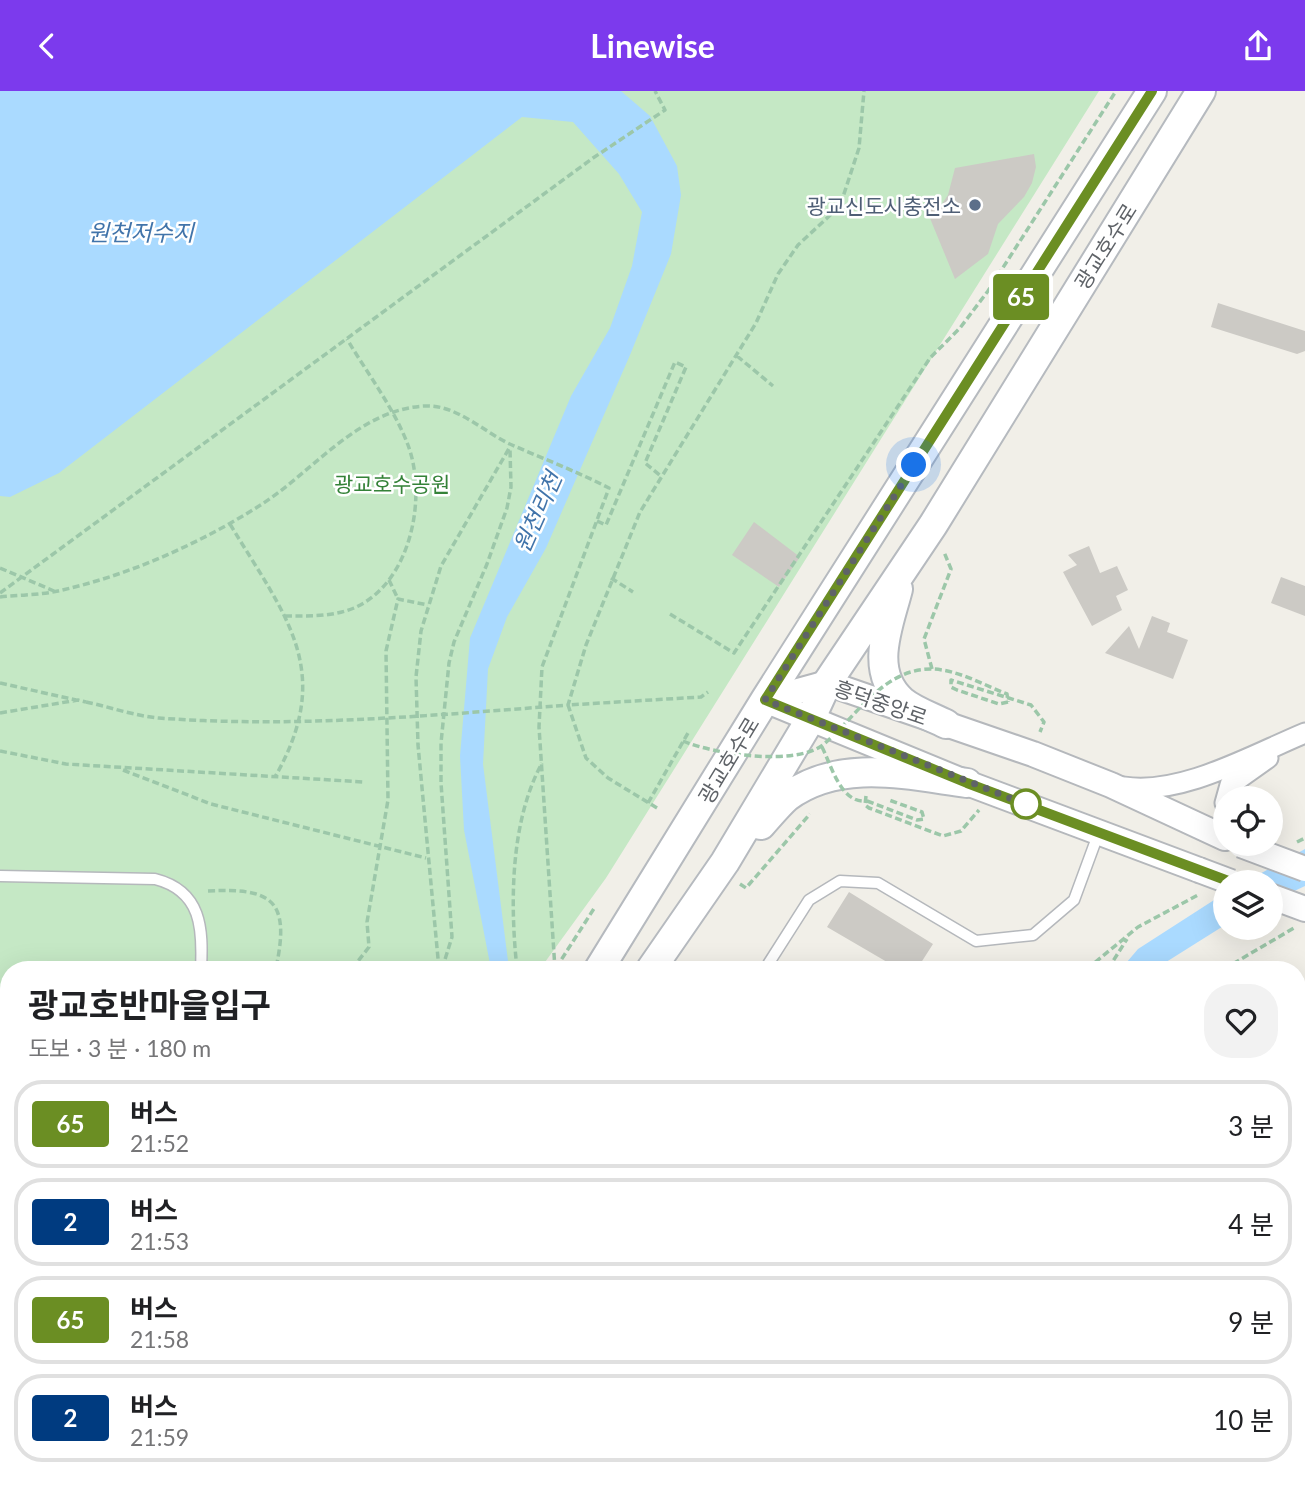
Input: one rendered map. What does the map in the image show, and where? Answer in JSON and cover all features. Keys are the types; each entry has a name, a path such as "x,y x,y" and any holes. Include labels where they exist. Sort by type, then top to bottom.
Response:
{"main road":[{"name":"광교호수로","path":"604,961 765,700 1152,91"},
{"name":"광교호수로","path":"657,961 722,867 810,720 827,683 933,525 1200,91"},
{"path":"906,562 882,654 886,677 902,701 946,723"},
{"path":"722,867 787,798 827,776 879,772 967,783"}],"street":[{"name":"흥덕중앙로","path":"765,700 827,683 1033,754 1111,785 1213,833"},
{"name":"흥덕중앙로","path":"765,700 967,783 1099,831 1213,880"},
{"path":"1111,785 1146,790 1188,781 1305,734"},
{"path":"1230,786 1305,734"},
{"name":"흥덕중앙로","path":"1270,856 1305,869"},
{"path":"1283,901 1305,909"}],"lane":[{"path":"770,961 809,900 840,881 878,883 976,941 1033,935 1074,900 1099,831"},
{"path":"0,876 155,879 168,883 191,903 201,920 201,961"}],"path":[{"path":"0,595 21,576 593,158 665,110 655,91"},
{"path":"657,808 608,778 586,758 568,705 575,677 611,578 640,512 737,356 787,261 798,245 840,206 859,148 864,91"},
{"path":"670,614 734,653 930,358 960,328 988,291 1116,91"},
{"path":"285,616 327,615 353,608 371,599 389,580 406,547 415,502 412,460 391,413 347,339"},
{"path":"737,356 773,386"},
{"path":"597,521 606,525 675,362 686,367 645,463 662,477"},
{"path":"0,595 56,591 103,579 158,557 260,506 362,428 391,413 426,406 445,408 511,445 609,488 542,667 539,727 555,961"},
{"path":"439,961 426,858 416,677 421,631 441,566 511,445"},
{"path":"443,961 453,937 441,783 441,743 449,663 454,642 487,564 506,508 511,487 508,463 511,445"},
{"path":"230,523 285,616 301,657 304,677 294,737 275,778"},
{"path":"932,669 924,639 950,569 933,525"},
{"path":"0,568 56,591"},
{"path":"611,578 633,591"},
{"path":"358,961 369,947 367,922 382,848 388,800 386,651 398,599 389,580"},
{"path":"398,599 428,605"},
{"path":"683,741 722,753 748,756 791,754 822,747 872,695 905,675 932,669 944,670 1007,694 1008,702 999,704 957,690 951,687 951,680 1031,705 1044,722 1033,754"},
{"path":"0,683 157,717 274,721 395,718 701,697 708,692"},
{"path":"0,713 78,701"},
{"path":"648,803 688,733"},
{"path":"822,747 845,794 852,800 867,801 921,821 925,816 922,812 886,798"},
{"path":"0,751 66,764 364,782"},
{"path":"517,961 514,901 520,839 529,786 543,761"},
{"path":"117,768 211,804 426,858"},
{"path":"874,793 865,797 865,805 869,808 949,836 965,827 993,792"},
{"path":"722,867 746,888 795,828"},
{"path":"1293,844 1305,838"},
{"path":"1097,961 1130,934 1213,880"},
{"path":"208,891 249,891 263,895 276,908 282,922 277,961"},
{"path":"560,961 595,907"},
{"path":"1238,961 1305,922"},
{"path":"1113,961 1130,934"}],"green space":[{"name":"광교호수공원","path":"0,91 1099,91 606,878 546,961 0,961"}],"water":[{"name":"원천저수지","path":"0,91 621,91 650,116 677,166 681,195 671,254 546,548 507,617 488,669 483,764 508,961 489,961 464,830 460,756 470,638 571,396 610,328 632,266 642,212 619,174 573,122 522,117 59,473 10,497 0,496"},
{"path":"1305,849 1305,886 1283,896 1283,870 1267,870"},
{"path":"1213,901 1213,933 1168,961 1128,961 1138,949"}],"building":[{"path":"1034,154 1036,167 1032,183 1024,197 998,224 988,254 955,279 927,211 942,204 948,195 955,168"},
{"path":"1218,303 1305,331 1305,351 1297,354 1211,327"},
{"path":"754,522 800,557 779,587 732,555"},
{"path":"1089,546 1100,573 1117,566 1128,590 1116,596 1122,610 1092,626 1063,572 1077,565 1068,555"},
{"path":"1281,577 1305,586 1305,616 1271,603"},
{"path":"1152,616 1170,623 1167,632 1188,640 1173,679 1105,653 1129,626 1139,649"},
{"path":"849,892 933,944 922,961 885,961 827,927"}],"bus line":[{"name":"65","path":"1152,91 765,700 967,783 1213,875"}],"place":[{"name":"광교신도시충전소","path":"975,205"}],"route":[{"path":"914,465 765,700 1035,808 1026,804"}],"water label":[{"name":"원천리천","path":"537,512"}]}
